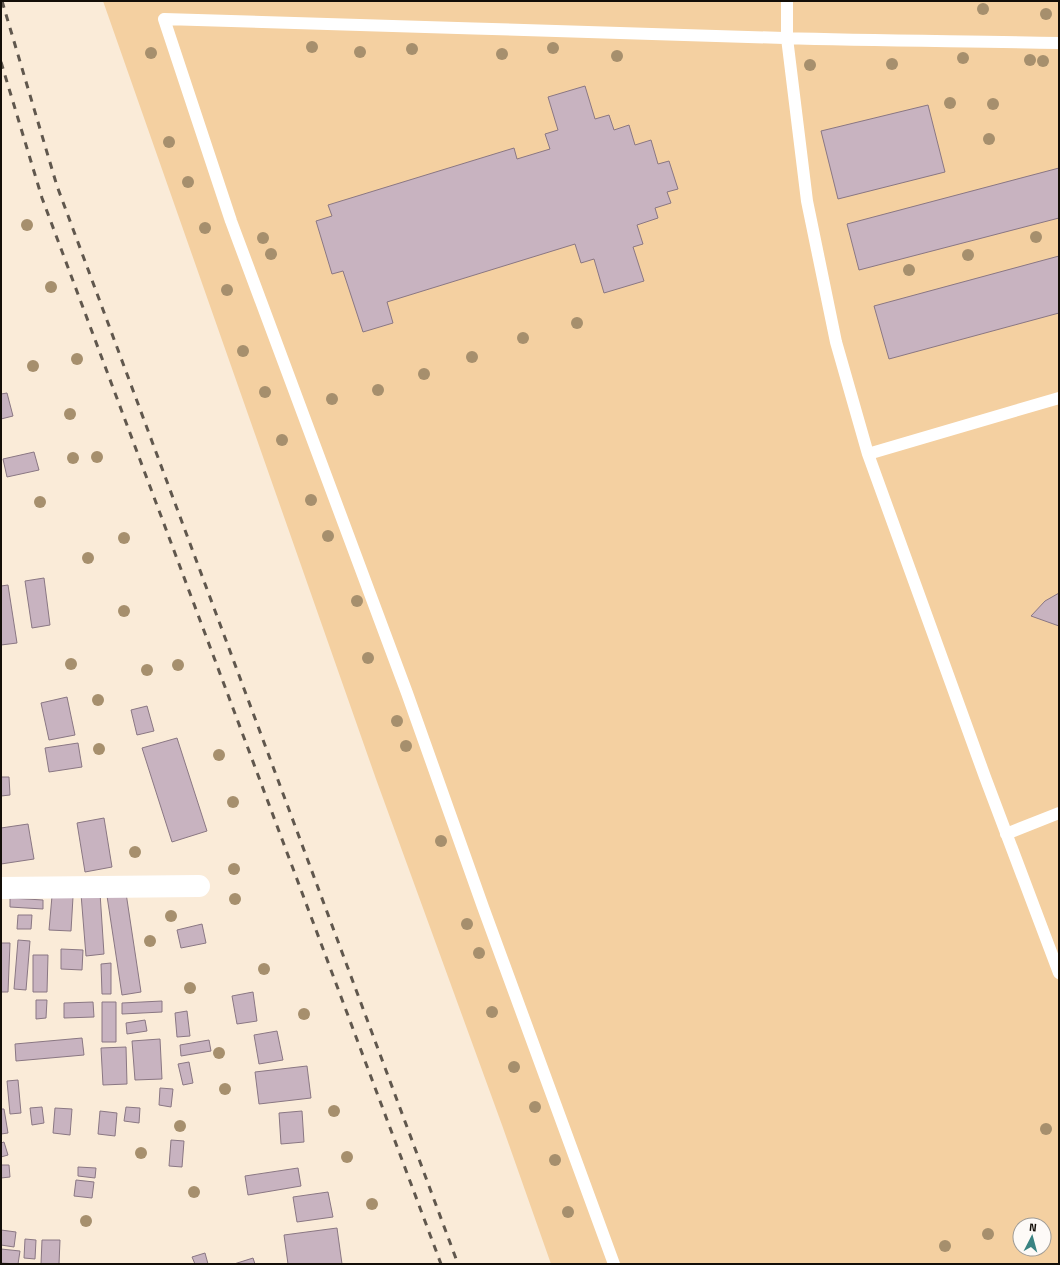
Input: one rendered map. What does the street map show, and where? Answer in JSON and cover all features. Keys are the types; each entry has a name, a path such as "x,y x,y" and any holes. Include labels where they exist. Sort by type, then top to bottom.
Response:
{"street":[{"path":"1,888 199,886"}],"lane":[{"path":"787,1 787,38 807,201 836,342 868,454 905,559 1006,834 1059,973"},
{"path":"614,1264 485,914 405,686 231,221 164,19 378,24 787,38 1059,43"},
{"path":"868,454 1059,398"},
{"path":"1006,834 1059,814"}],"shaded area":[{"path":"103,1 1059,1 1059,1264 551,1264 376,779"}],"building":[{"path":"585,86 595,119 609,115 614,130 629,125 635,145 651,140 658,164 669,161 678,189 667,192 671,203 655,208 658,218 637,225 643,244 633,247 644,281 604,293 594,259 581,263 575,244 387,302 393,323 363,332 343,271 332,274 316,221 332,216 328,205 514,148 517,159 550,149 545,134 558,130 548,97"},
{"path":"928,105 945,172 838,199 821,131"},
{"path":"1059,168 1059,218 859,270 847,224"},
{"path":"1059,256 1059,313 889,359 874,306"},
{"path":"7,393 13,416 1,419 1,394"},
{"path":"34,452 39,470 7,477 3,459"},
{"path":"44,578 50,625 32,628 25,581"},
{"path":"8,585 17,643 1,645 1,586"},
{"path":"1059,593 1059,626 1031,616 1045,601"},
{"path":"67,697 75,735 49,740 41,703"},
{"path":"147,706 154,731 137,735 131,710"},
{"path":"177,738 207,831 172,842 142,748"},
{"path":"78,743 82,767 49,772 45,748"},
{"path":"1,777 9,777 10,795 1,796"},
{"path":"104,818 112,867 85,872 77,823"},
{"path":"28,824 34,859 1,864 1,828"},
{"path":"100,893 104,954 86,956 81,894"},
{"path":"126,893 141,992 122,995 107,896"},
{"path":"52,896 73,897 71,931 49,930"},
{"path":"10,898 43,900 43,909 10,907"},
{"path":"18,915 32,915 31,929 17,929"},
{"path":"202,924 206,943 181,948 177,930"},
{"path":"18,940 30,941 26,990 14,989"},
{"path":"1,943 10,943 8,992 1,992"},
{"path":"61,949 83,950 82,970 61,969"},
{"path":"33,955 48,955 47,992 33,992"},
{"path":"111,963 111,994 102,994 101,964"},
{"path":"253,992 257,1021 237,1024 232,996"},
{"path":"36,1000 47,1000 46,1018 36,1019"},
{"path":"162,1001 162,1012 122,1014 122,1003"},
{"path":"93,1002 94,1017 64,1018 64,1003"},
{"path":"102,1002 116,1002 116,1042 102,1042"},
{"path":"187,1011 190,1036 177,1037 175,1013"},
{"path":"145,1020 147,1031 127,1034 126,1023"},
{"path":"277,1031 283,1060 259,1064 254,1035"},
{"path":"82,1038 84,1055 16,1061 15,1044"},
{"path":"160,1039 162,1079 135,1080 132,1041"},
{"path":"209,1040 211,1051 181,1056 180,1045"},
{"path":"126,1047 127,1084 103,1085 101,1048"},
{"path":"189,1062 193,1083 183,1085 178,1064"},
{"path":"307,1066 311,1098 259,1104 255,1072"},
{"path":"18,1080 21,1113 10,1114 7,1081"},
{"path":"160,1088 173,1089 171,1107 159,1105"},
{"path":"42,1107 44,1123 32,1125 30,1108"},
{"path":"126,1107 140,1108 139,1123 124,1121"},
{"path":"55,1108 72,1109 70,1135 53,1133"},
{"path":"1,1109 4,1109 8,1133 1,1134"},
{"path":"100,1111 117,1113 115,1136 98,1134"},
{"path":"302,1111 304,1142 281,1144 279,1113"},
{"path":"171,1140 184,1141 182,1167 169,1166"},
{"path":"4,1142 8,1155 1,1157 1,1143"},
{"path":"1,1165 9,1165 10,1177 1,1178"},
{"path":"78,1167 96,1168 95,1178 78,1176"},
{"path":"298,1168 301,1186 248,1195 245,1176"},
{"path":"76,1180 94,1182 92,1198 74,1196"},
{"path":"328,1192 333,1217 297,1222 293,1197"},
{"path":"337,1228 342,1264 288,1264 284,1235"},
{"path":"1,1230 16,1232 14,1247 1,1245"},
{"path":"25,1239 36,1240 35,1259 24,1258"},
{"path":"42,1240 60,1240 59,1264 41,1264"},
{"path":"1,1249 20,1251 18,1264 1,1263"},
{"path":"205,1253 208,1264 195,1264 192,1257"},
{"path":"253,1258 255,1264 234,1264"}],"railway":[{"path":"2,1 57,186 458,1264"},
{"path":"1,62 42,198 441,1264"}]}
